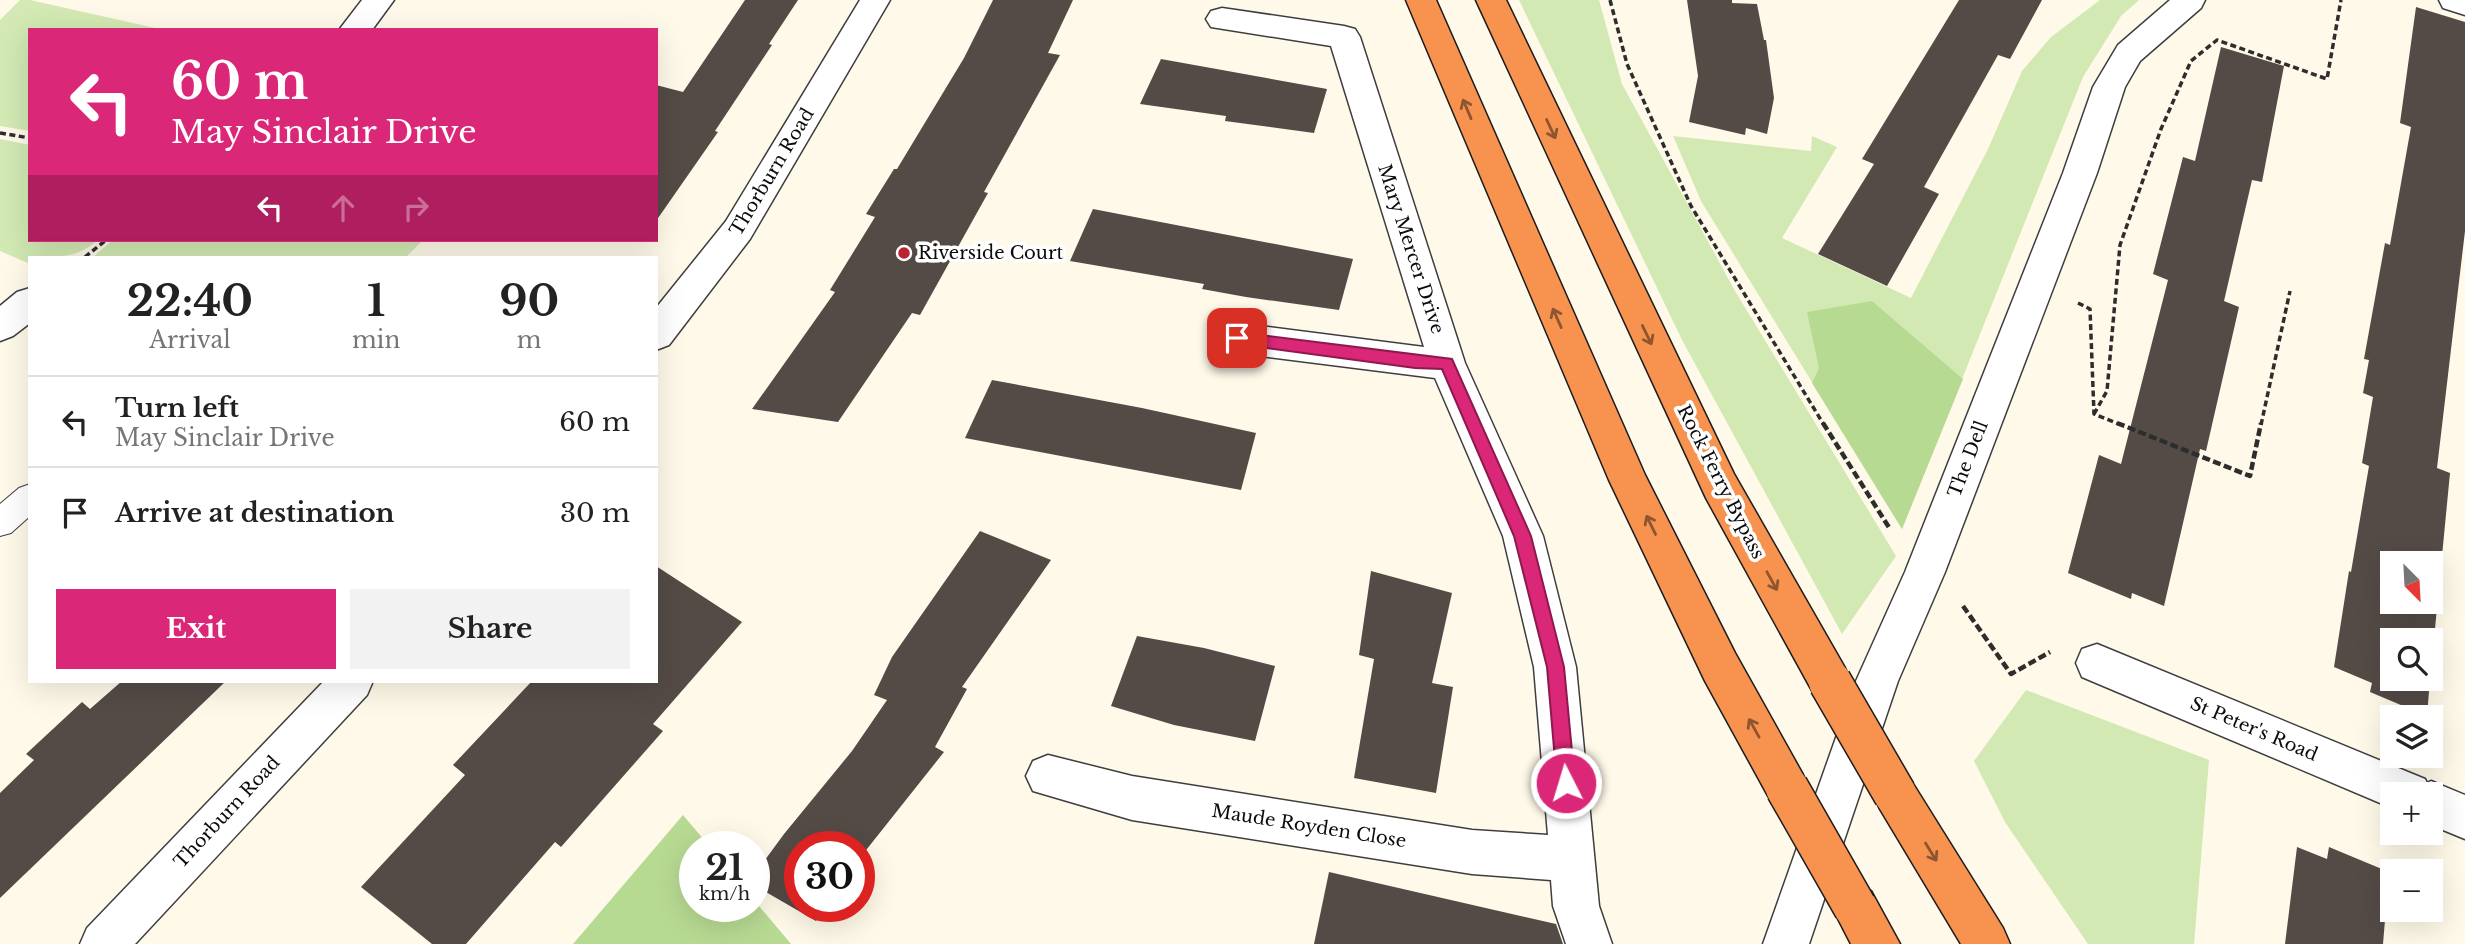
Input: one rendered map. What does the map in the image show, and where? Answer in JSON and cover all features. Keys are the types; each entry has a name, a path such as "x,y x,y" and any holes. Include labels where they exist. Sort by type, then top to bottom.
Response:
{"highway":[{"path":"1421,0 1628,480 1720,667 1866,925"},
{"name":"Rock Ferry Bypass","path":"1492,0 1609,255 1720,485 1895,794 1987,944"}],"street":[{"path":"356,28 379,0"},
{"name":"Thorburn Road","path":"658,332 738,230 875,0"},
{"name":"The Dell","path":"1786,944 1877,681 1925,572 2080,173 2109,87 2129,53 2190,0"},
{"path":"2454,0 2465,4"},
{"name":"Mary Mercer Drive","path":"1222,19 1344,37 1447,363 1523,536 1555,667 1576,906 1589,944"},
{"path":"0,326 28,304"},
{"path":"1237,338 1415,362 1447,363"},
{"name":"St Peter's Road","path":"2097,663 2381,782"},
{"name":"Thorburn Road","path":"103,944 350,683"},
{"name":"Maude Royden Close","path":"1048,776 1132,798 1472,852 1572,859"},
{"path":"2443,808 2465,817"}],"lane":[{"path":"0,523 28,499"}],"path":[{"path":"1610,0 1627,64 1691,206 1880,516 1925,572 1969,612 2011,674 2054,650 2097,663"},
{"path":"2094,414 2107,391 2120,245 2161,129 2191,61 2217,40 2327,79 2341,0"},
{"path":"0,133 28,138"},
{"path":"86,256 104,242"},
{"path":"2037,283 2090,309 2094,414"},
{"path":"2094,414 2250,476 2290,291"}],"green space":[{"path":"20,0 30,0 155,28 28,28 28,131 0,126 0,20"},
{"path":"1519,0 1599,0 1622,84 1735,291 1896,556 1842,634 1682,340"},
{"path":"2100,0 2139,0 2121,16 2083,77 1902,529 1701,201 1673,136 1811,151 1812,136 1837,147 1782,238 1911,298 1988,149 2022,71 2051,37"},
{"path":"0,139 28,145 28,242 95,242 74,254 28,256 28,263 0,251"},
{"path":"111,242 421,242 407,256 94,256"},
{"path":"1872,301 1963,379 1902,529 1812,383 1819,368 1807,312"},
{"path":"2026,690 2209,760 2194,944 2088,944 2005,822 1974,761"},
{"path":"683,815 696,831 679,831 679,922 770,922 770,919 791,944 573,944"}],"building":[{"path":"745,0 798,0 769,44 772,45 715,131 718,132 658,218 658,86 683,92"},
{"path":"993,0 1073,0 1048,53 1060,55 920,315 912,313 838,422 752,409 835,292 830,290 875,217 866,214 894,169 897,169 964,58"},
{"path":"1687,0 1732,0 1732,3 1757,4 1766,40 1774,98 1767,134 1746,128 1745,135 1689,122 1698,76"},
{"path":"1959,0 2042,0 2010,59 1998,55 1924,187 1939,194 1887,286 1818,254 1874,164 1862,159"},
{"path":"2416,7 2465,22 2465,231 2437,468 2450,473 2442,551 2380,551 2380,614 2436,614 2435,628 2380,628 2380,691 2429,691 2428,705 2401,705 2370,692 2372,683 2334,667 2369,466 2362,463 2373,397 2363,393 2369,360 2364,359 2385,243 2390,245 2411,127 2400,123"},
{"path":"2221,47 2284,66 2262,182 2252,180 2224,301 2239,307 2206,451 2200,449 2164,606 2132,593 2131,599 2068,573 2099,455 2121,464 2168,280 2153,274 2183,157 2195,161"},
{"path":"1161,59 1327,89 1314,133 1225,121 1226,116 1140,104"},
{"path":"1093,209 1353,259 1339,310 1202,289 1204,284 1070,261"},
{"path":"992,380 1256,433 1241,490 965,438"},
{"path":"980,531 1051,560 962,687 967,689 935,747 944,752 875,839 875,831 786,831 852,751 887,700 874,695 892,657"},
{"path":"658,567 742,622 653,724 663,731 561,847 555,842 466,944 432,944 361,887 465,775 453,765 530,683 658,683"},
{"path":"1371,571 1452,593 1432,683 1453,687 1436,793 1354,778 1374,659 1359,655"},
{"path":"1137,636 1204,648 1275,666 1255,741 1174,725 1111,706"},
{"path":"120,683 224,683 0,898 0,793 34,760 26,754 82,702 90,709"},
{"path":"784,834 784,902 770,894 770,853"},
{"path":"2297,847 2327,859 2329,847 2380,868 2380,922 2385,922 2383,944 2285,944"},
{"path":"1329,872 1556,924 1563,944 1314,944"}],"place":[{"name":"Riverside Court","path":"904,253"}],"route":[{"path":"1237,338 1415,362 1447,363 1523,536 1555,667 1566,783"}]}
